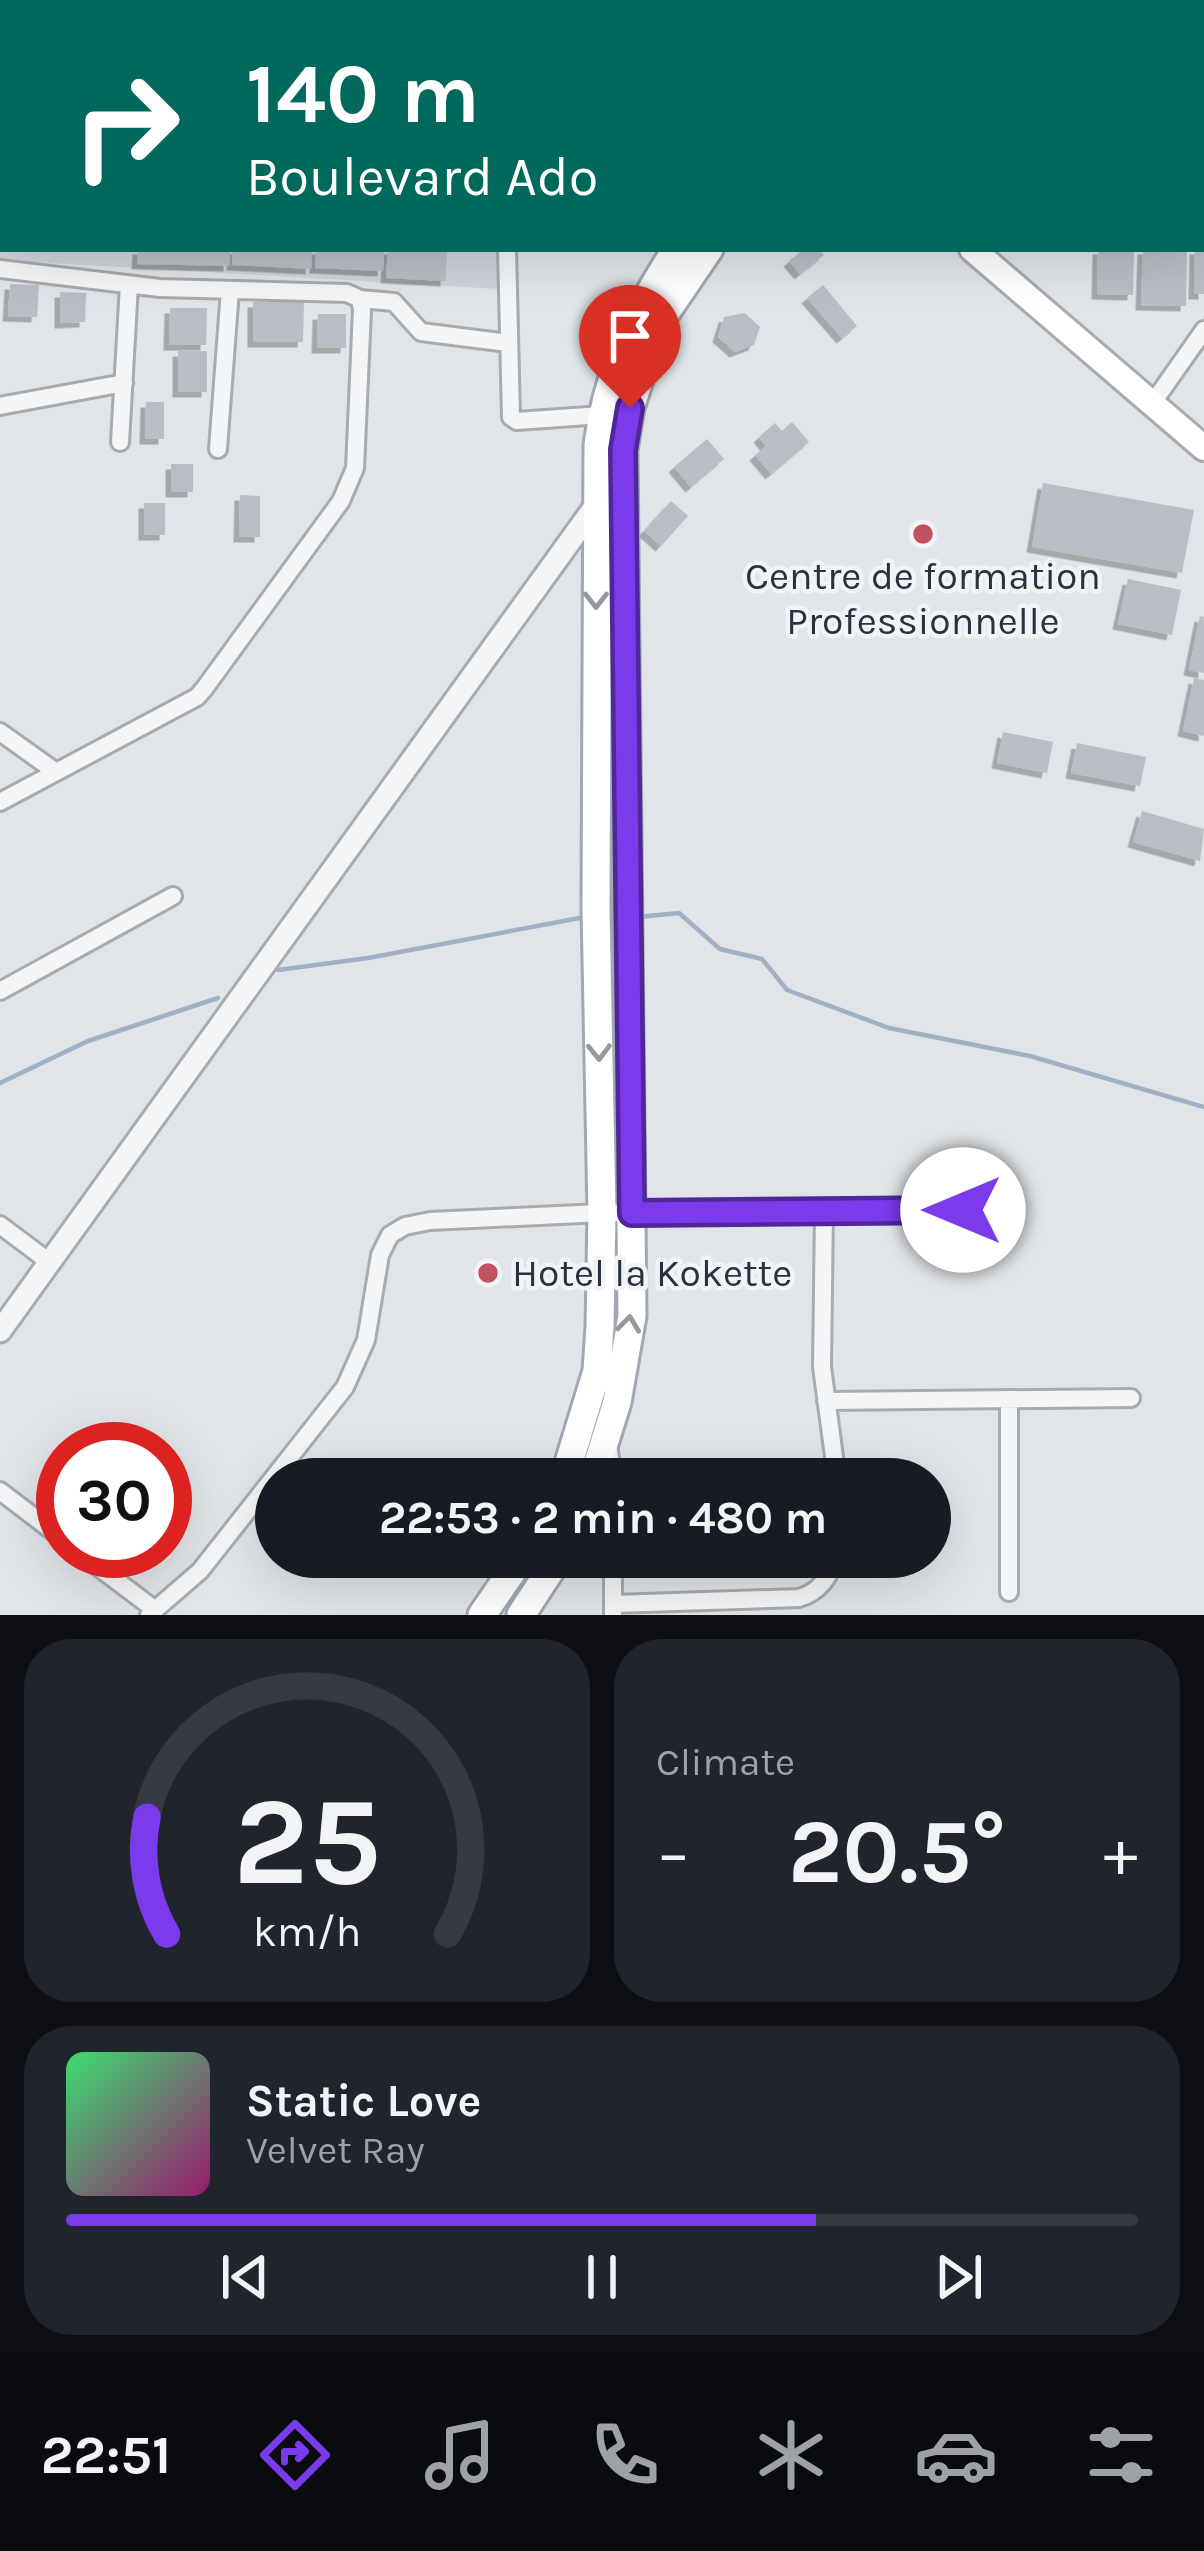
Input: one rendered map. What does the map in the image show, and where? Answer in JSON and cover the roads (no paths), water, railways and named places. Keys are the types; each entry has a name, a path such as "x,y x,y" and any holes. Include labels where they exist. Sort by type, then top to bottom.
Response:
{"main road":[{"path":"570,1458 597,1371 602,1214 596,506 602,415 646,296 675,252"},
{"path":"600,1458 617,1402 632,1316 623,450 630,408 656,327 708,252"},
{"path":"975,252 1204,448"},
{"path":"482,1615 508,1578"},
{"path":"521,1615 545,1578"}],"street":[{"path":"507,252 511,417 517,421 602,415"},
{"path":"0,269 129,285 347,293 394,302 421,332 508,343"},
{"path":"121,442 129,285"},
{"path":"218,449 230,290"},
{"path":"0,802 197,697 341,501 355,468 360,299"},
{"path":"1152,404 1204,330"},
{"path":"0,406 124,382"},
{"path":"0,1331 596,506"},
{"path":"0,732 56,772"},
{"path":"0,991 173,896"},
{"path":"110,1578 152,1612 200,1571 345,1387 366,1340 380,1255 390,1235 405,1226 632,1213 1009,1210"},
{"path":"824,1212 822,1367 835,1458"},
{"path":"0,1225 48,1261"},
{"path":"826,1401 1131,1398"},
{"path":"1009,1399 1009,1592"},
{"path":"606,1438 609,1458"},
{"path":"0,1491 36,1518"},
{"path":"613,1578 613,1609 799,1598 813,1594 825,1578"}],"waterway":[{"path":"638,917 679,913 720,949 762,959 787,990 889,1028 1030,1056 1204,1107"},
{"path":"278,970 585,917"},
{"path":"0,1083 88,1041 218,998"}],"place":[{"name":"Centre de formation Professionnelle","path":"923,534"},
{"name":"Hotel la Kokette","path":"488,1273"}]}
